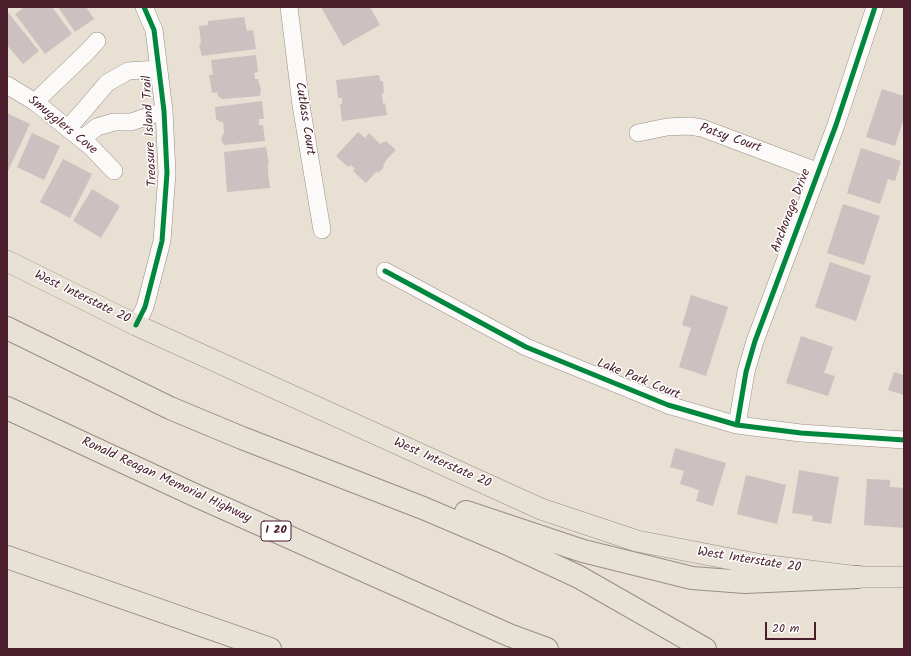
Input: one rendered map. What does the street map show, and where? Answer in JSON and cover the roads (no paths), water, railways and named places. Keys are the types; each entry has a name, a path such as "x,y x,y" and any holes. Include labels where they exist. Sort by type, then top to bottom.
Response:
{"highway":[{"path":"7,328 170,408 343,478 423,508 510,545 579,577 706,649"},
{"name":"Ronald Reagan Memorial Highway","path":"7,408 199,497 509,635 547,649"},
{"path":"343,478 466,512 583,551 692,578 745,582 858,577"},
{"path":"7,557 270,649"}],"main road":[{"name":"West Interstate 20","path":"7,261 136,324 541,509 637,541 762,566 858,577 904,578"}],"street":[{"name":"Treasure Island Trail","path":"136,324 145,307 162,241 167,173 164,111 154,30 144,7"},
{"name":"Cutlass Court","path":"288,7 301,105 322,230"},
{"name":"Anchorage Drive","path":"737,425 746,372 755,341 836,125 875,7"},
{"path":"35,102 97,42"},
{"path":"68,128 107,83 128,71 159,69"},
{"name":"Smugglers Cove","path":"7,85 35,102 68,128 91,147 114,171"},
{"path":"82,140 97,127 114,122 131,122 164,111"},
{"name":"Patsy Court","path":"638,133 667,127 689,126 702,128 819,172"},
{"name":"Lake Park Court","path":"385,271 526,347 668,405 737,425 801,434 904,440"}]}
